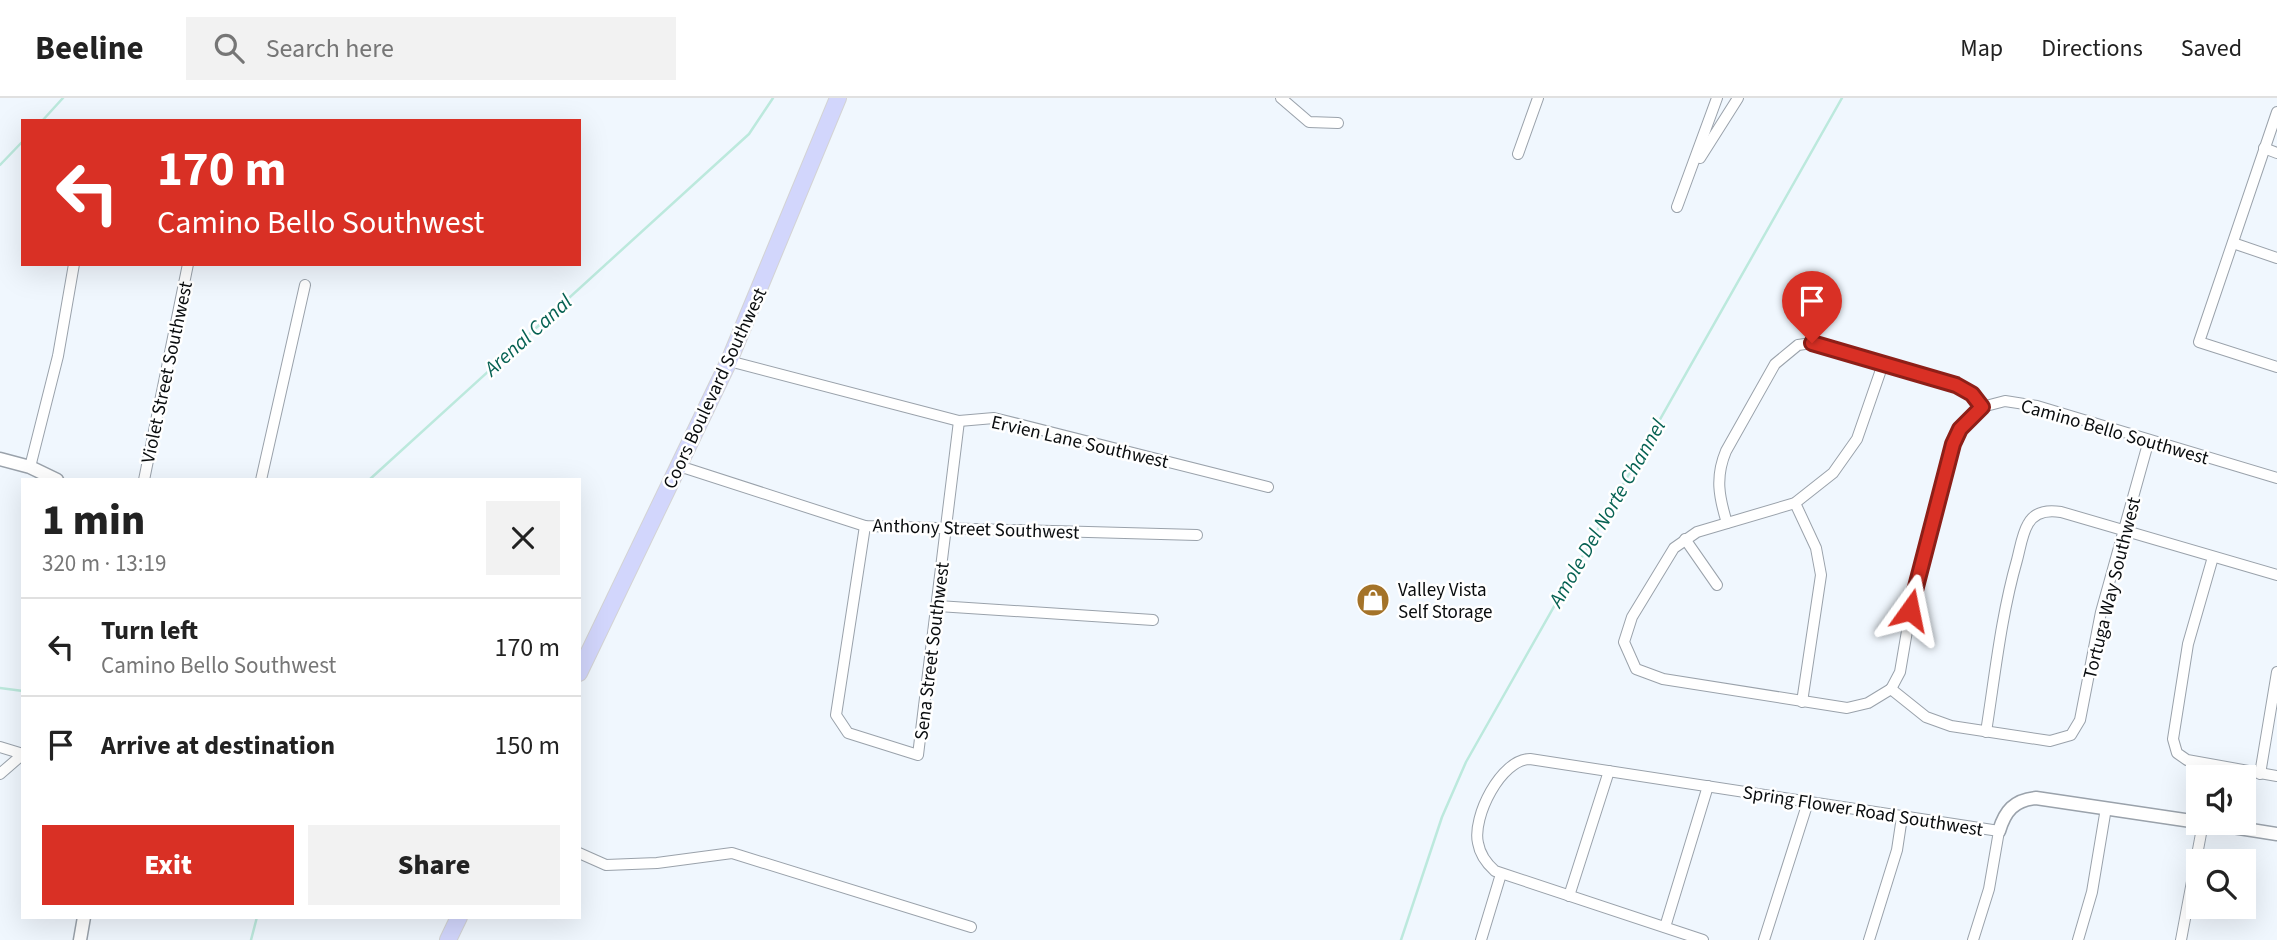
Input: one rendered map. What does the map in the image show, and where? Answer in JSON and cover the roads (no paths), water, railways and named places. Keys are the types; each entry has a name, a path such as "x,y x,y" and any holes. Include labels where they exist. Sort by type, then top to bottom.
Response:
{"main road":[{"name":"Coors Boulevard Southwest","path":"581,669 729,361 838,98"},
{"path":"448,940 458,919"}],"street":[{"path":"1281,98 1309,122 1338,123"},
{"path":"1518,154 1538,98"},
{"path":"1677,206 1695,164 1717,98"},
{"path":"1695,164 1714,141 1738,98"},
{"path":"2277,112 2199,342 2277,367"},
{"path":"2264,148 2277,153"},
{"path":"2232,243 2277,258"},
{"path":"30,467 58,356 74,266"},
{"name":"Violet Street Southwest","path":"144,478 188,266"},
{"path":"261,478 305,285"},
{"path":"1727,523 1718,491 1720,464 1776,364 1798,345 1812,343 1956,385 1972,394 1982,407 1960,429 1953,444 1915,584 1900,671 1891,689 1858,706 1830,707 1663,679 1636,668 1628,658 1623,642 1632,617 1664,560 1685,539 1727,523 1795,503 1833,473 1850,450 1863,425 1883,364"},
{"name":"Ervien Lane Southwest","path":"729,361 959,421 993,418 1268,488"},
{"name":"Camino Bello Southwest","path":"1982,407 2005,401 2020,402 2276,474"},
{"name":"Sena Street Southwest","path":"865,526 836,715 848,733 918,755 959,421"},
{"name":"Tortuga Way Southwest","path":"1986,732 2050,741 2071,734 2080,720 2091,652 2149,440"},
{"path":"0,459 30,467 53,478"},
{"name":"Anthony Street Southwest","path":"680,466 865,526 1197,535"},
{"path":"1795,503 1816,548 1821,575 1802,702"},
{"path":"1891,689 1912,708 1937,723 1986,732 2012,579 2029,522 2038,514 2050,510 2277,575"},
{"path":"1685,539 1717,585"},
{"path":"2213,557 2188,644 2174,722 2173,739 2177,753 2199,764 2277,776"},
{"path":"938,606 1153,620"},
{"path":"2260,774 2277,672"},
{"path":"0,747 21,753"},
{"path":"0,774 21,756"},
{"name":"Spring Flower Road Southwest","path":"1501,874 1482,856 1476,834 1479,817 1504,769 1511,764 1530,759 1999,831 2012,805 2022,799 2036,798 2186,820"},
{"path":"1569,896 1609,771"},
{"path":"1665,927 1707,786"},
{"path":"1764,940 1808,803"},
{"path":"2078,940 2092,892 2106,808"},
{"path":"1869,940 1897,850 1902,817"},
{"path":"1973,940 1989,889 1999,831"},
{"name":"Spring Flower Road Southwest","path":"2256,831 2277,834"},
{"path":"2181,940 2199,835"},
{"path":"581,854 606,864 657,863 732,853 971,927"},
{"path":"1481,940 1501,874 1703,940"},
{"path":"80,940 84,919"}],"waterway":[{"path":"44,119 63,98"},
{"name":"Arenal Canal","path":"371,478 749,134 773,98"},
{"name":"Amole Del Norte Channel","path":"1401,940 1442,817 1466,762 1842,98"},
{"path":"0,165 21,143"},
{"path":"0,688 21,691"},
{"name":"Arenal Canal","path":"251,940 256,919"}],"place":[{"name":"Valley Vista Self Storage","path":"1373,600"}]}
